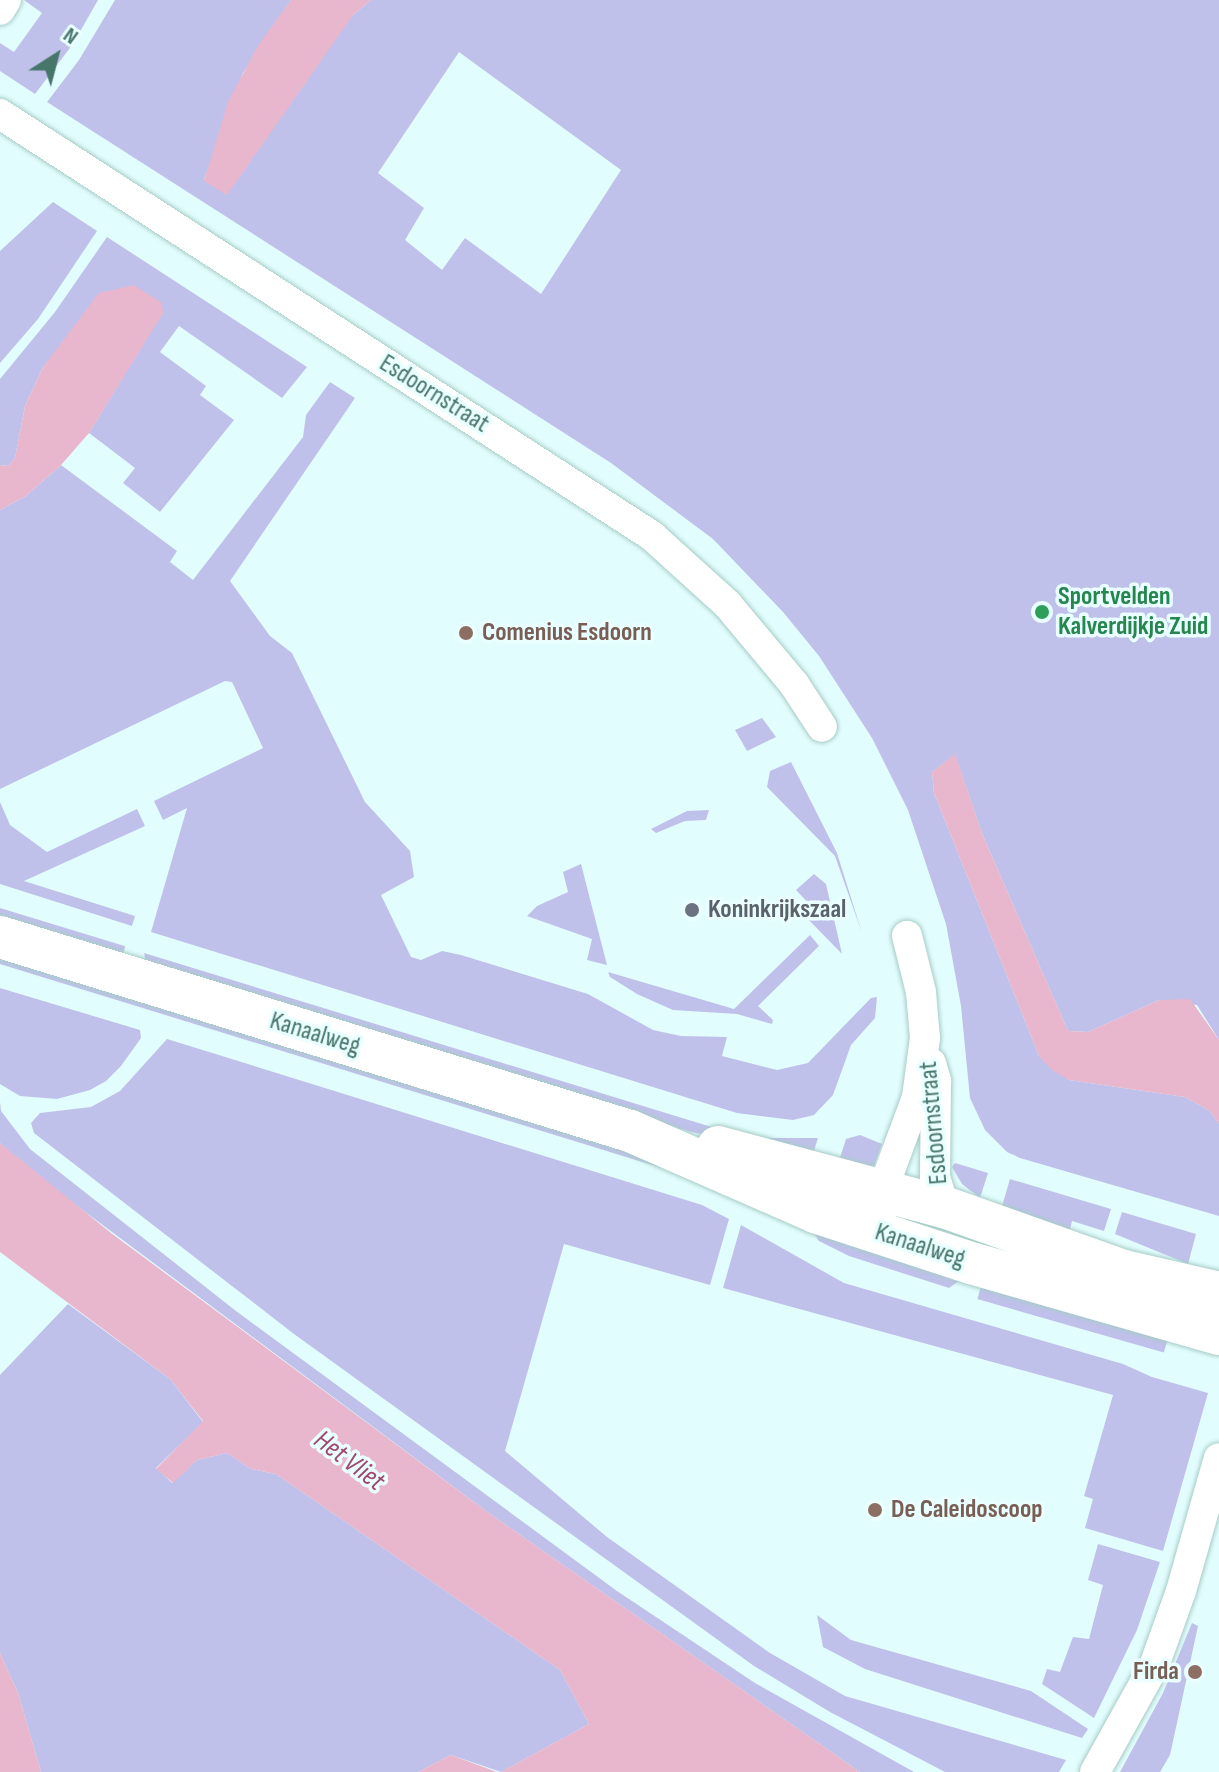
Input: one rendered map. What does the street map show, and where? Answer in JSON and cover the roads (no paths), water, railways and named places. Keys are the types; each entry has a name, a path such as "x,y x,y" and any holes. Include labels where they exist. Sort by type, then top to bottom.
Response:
{"main road":[{"name":"Kanaalweg","path":"0,937 630,1131 815,1212 899,1241 1219,1334"},
{"name":"Kanaalweg","path":"630,1131 710,1145 883,1189 944,1207 1124,1271 1219,1293"}],"street":[{"path":"0,10 6,0"},
{"name":"Esdoornstraat","path":"0,114 652,536 728,605 794,684 822,727"},
{"name":"Esdoornstraat","path":"907,936 921,992 925,1038 936,1081 935,1177 944,1207"},
{"name":"Esdoornstraat","path":"883,1189 917,1097 925,1038"},
{"path":"883,1189 887,1224 899,1241"},
{"path":"1095,1772 1154,1666 1181,1591 1219,1458"}],"water":[{"path":"291,0 371,0 353,15 227,195 204,181 228,102 259,44"},
{"path":"134,285 162,303 163,313 89,433 61,465 26,496 0,510 0,465 8,466 15,458 25,406 43,367 99,293"},
{"path":"955,754 983,836 1068,1031 1088,1032 1159,1000 1190,999 1219,1040 1219,1124 1210,1111 1185,1097 1069,1080 1052,1070 1039,1056 934,793 932,772"},
{"name":"Het Vliet","path":"0,1143 111,1233 490,1514 860,1772 501,1772 589,1724 560,1670 276,1474 251,1469 227,1453 197,1460 173,1483 156,1469 203,1421 170,1379 0,1252"},
{"path":"0,1653 18,1693 41,1772 0,1772"},
{"path":"451,1755 497,1772 418,1772"}],"place":[{"name":"Sportvelden Kalverdijkje Zuid","path":"1042,612"},
{"name":"Comenius Esdoorn","path":"466,633"},
{"name":"Koninkrijkszaal","path":"692,910"},
{"name":"De Caleidoscoop","path":"875,1510"},
{"name":"Firda","path":"1195,1672"}]}
